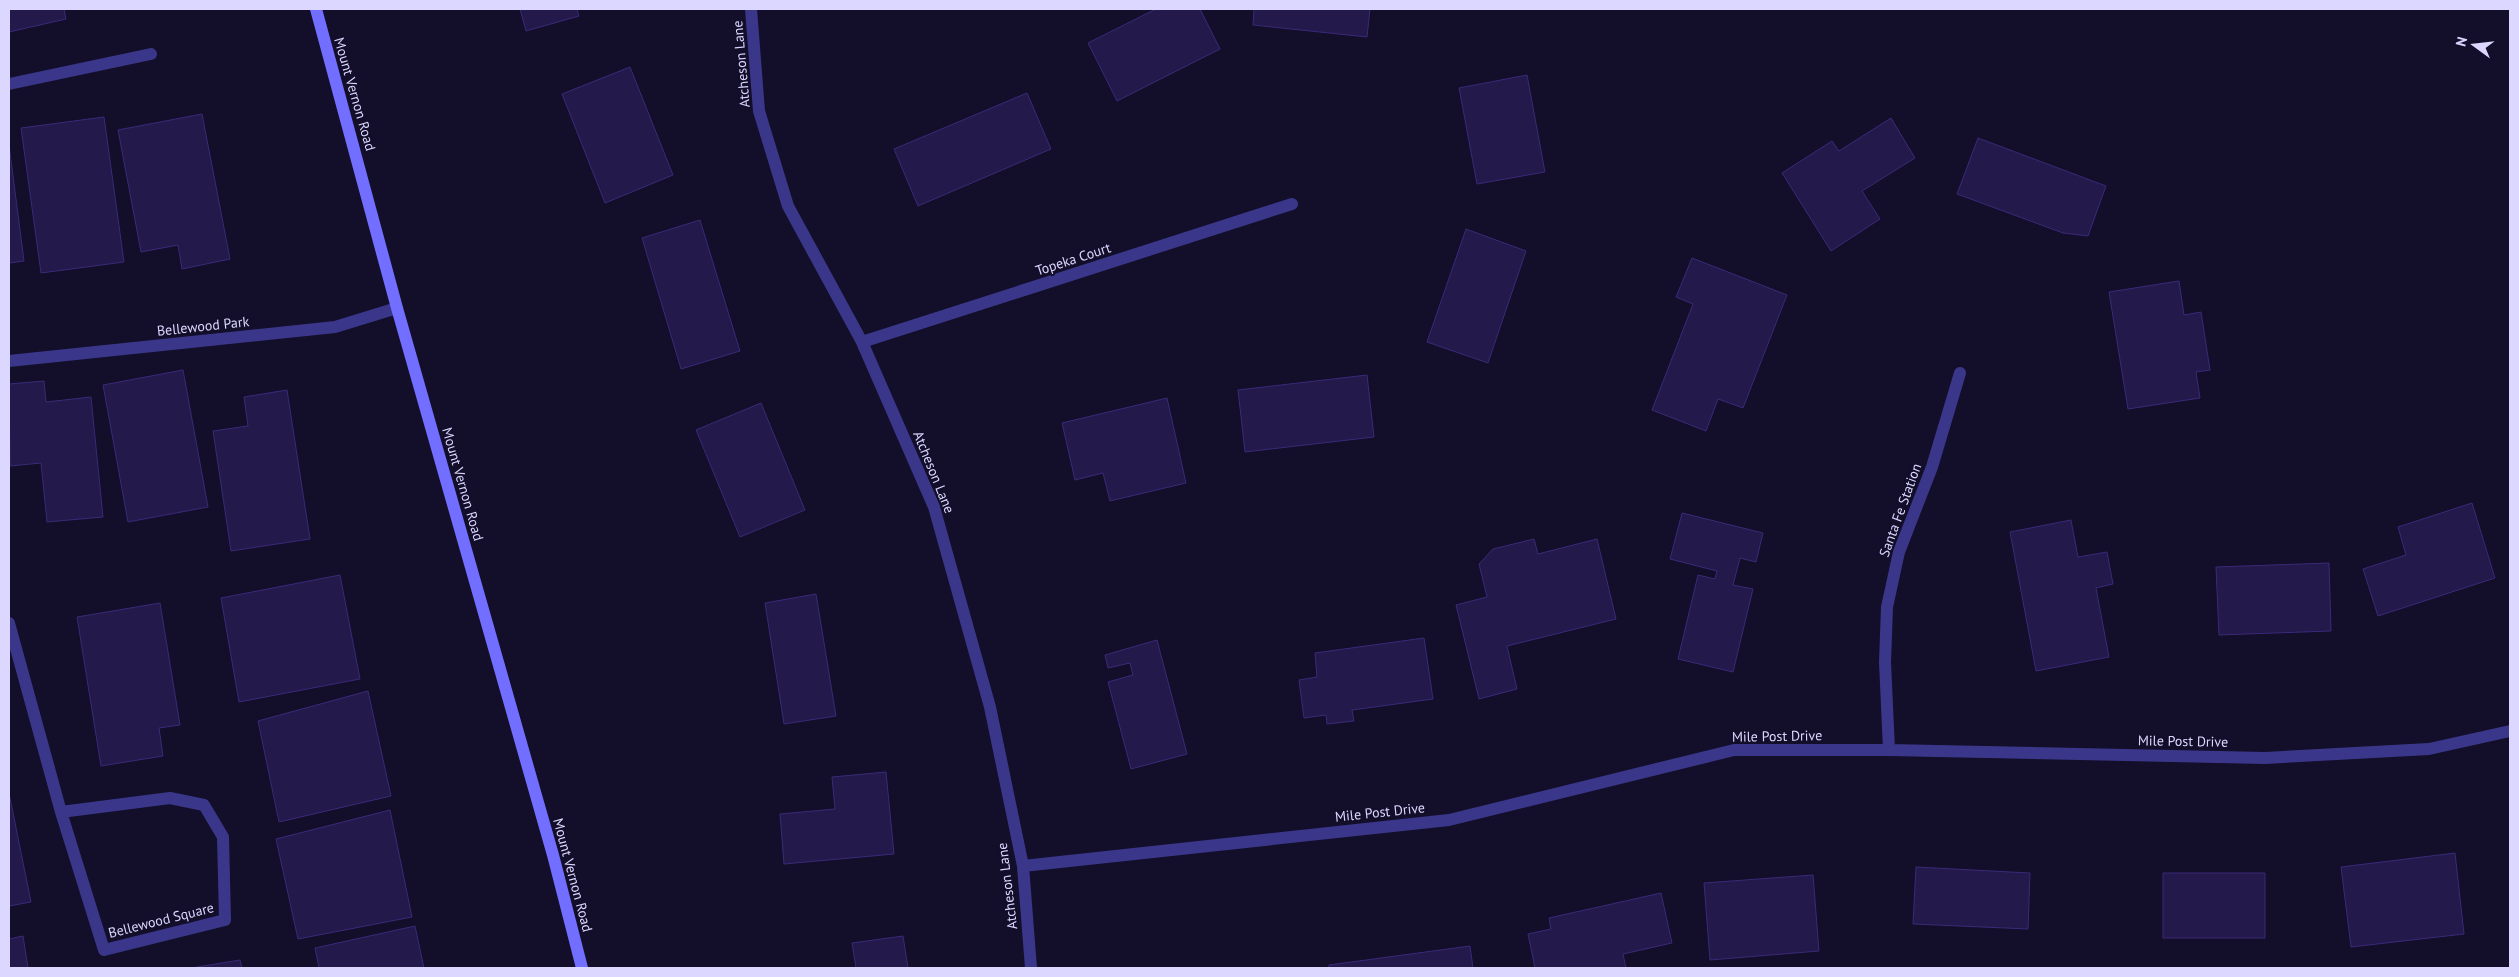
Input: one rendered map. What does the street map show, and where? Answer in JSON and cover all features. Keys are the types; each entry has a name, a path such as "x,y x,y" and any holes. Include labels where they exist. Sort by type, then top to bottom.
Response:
{"street":[{"name":"Mount Vernon Road","path":"316,9 397,308 553,855 582,968"},
{"name":"Atcheson Lane","path":"751,9 759,111 788,206 862,342 934,507 990,707 1023,866 1031,968"},
{"path":"9,84 151,54"},
{"name":"Topeka Court","path":"862,342 1292,204"},
{"name":"Bellewood Park","path":"9,361 335,327 397,308"},
{"name":"Santa Fe Station","path":"1889,750 1884,662 1887,607 1899,552 1932,467 1960,373"},
{"name":"Bellewood Square","path":"9,623 61,812 104,950 225,920 223,837 204,805 170,798 61,812"},
{"name":"Mile Post Drive","path":"1023,866 1449,820 1734,750 1889,750 2265,758 2429,749 2510,731"}],"building":[{"path":"9,9 64,9 66,19 9,32"},
{"path":"520,9 577,9 579,16 526,31"},
{"path":"1156,9 1200,9 1220,49 1117,101 1088,43"},
{"path":"1254,9 1370,9 1367,37 1253,25"},
{"path":"630,67 673,175 605,203 562,94"},
{"path":"1527,75 1545,172 1477,184 1459,88"},
{"path":"1027,93 1051,149 918,206 894,149"},
{"path":"202,114 230,259 182,269 178,245 141,252 118,130"},
{"path":"104,117 124,262 41,273 21,128"},
{"path":"1891,118 1915,158 1862,191 1880,219 1831,251 1782,173 1832,141 1839,151"},
{"path":"1978,138 2106,186 2088,236 2063,233 1957,194"},
{"path":"9,145 24,261 9,263"},
{"path":"700,220 740,351 681,369 642,238"},
{"path":"1466,229 1526,251 1488,363 1427,342"},
{"path":"1692,258 1787,295 1743,408 1718,399 1706,431 1652,410 1693,304 1676,297"},
{"path":"2179,281 2184,315 2201,312 2210,370 2196,372 2200,398 2128,409 2109,292"},
{"path":"183,370 208,507 128,522 103,385"},
{"path":"1367,375 1374,437 1245,452 1238,390"},
{"path":"44,381 46,402 91,397 103,517 47,522 41,463 10,466 9,384"},
{"path":"287,390 310,539 231,551 213,431 248,426 244,397"},
{"path":"1167,398 1186,483 1110,501 1103,473 1075,480 1062,423"},
{"path":"761,403 805,510 740,537 696,430"},
{"path":"2472,503 2495,578 2378,616 2363,569 2406,555 2398,527"},
{"path":"1682,513 1763,533 1756,562 1740,558 1733,585 1753,589 1733,672 1678,659 1698,575 1715,579 1717,571 1670,559"},
{"path":"2071,520 2078,557 2107,552 2113,584 2096,588 2109,657 2036,671 2010,532"},
{"path":"1534,539 1538,554 1597,539 1616,619 1507,646 1517,689 1479,699 1456,605 1487,597 1479,564 1493,549"},
{"path":"2329,563 2331,631 2219,635 2216,567"},
{"path":"340,575 360,679 239,702 221,598"},
{"path":"816,594 836,716 784,724 765,603"},
{"path":"160,603 180,725 159,728 163,756 101,766 77,617"},
{"path":"1424,638 1433,699 1352,710 1354,721 1327,724 1326,715 1304,718 1299,680 1317,677 1315,653"},
{"path":"1157,640 1187,754 1131,769 1108,682 1133,675 1130,663 1108,668 1105,655"},
{"path":"368,691 391,796 279,822 258,721"},
{"path":"886,772 894,854 784,864 780,814 835,809 832,777"},
{"path":"9,793 31,902 9,906"},
{"path":"390,810 412,917 298,939 276,839"},
{"path":"2455,853 2464,934 2351,947 2341,867"},
{"path":"1916,867 2030,873 2028,929 1913,924"},
{"path":"2163,873 2265,873 2265,938 2163,938"},
{"path":"1813,875 1819,951 1710,960 1704,883"},
{"path":"1661,893 1672,943 1623,954 1626,968 1535,968 1528,934 1551,929 1549,918"},
{"path":"415,926 424,968 319,968 315,948"},
{"path":"23,936 28,968 9,968 9,939"},
{"path":"903,936 908,968 856,968 852,943"},
{"path":"1470,946 1473,968 1329,968 1329,965"},
{"path":"240,960 242,968 191,968"}]}
